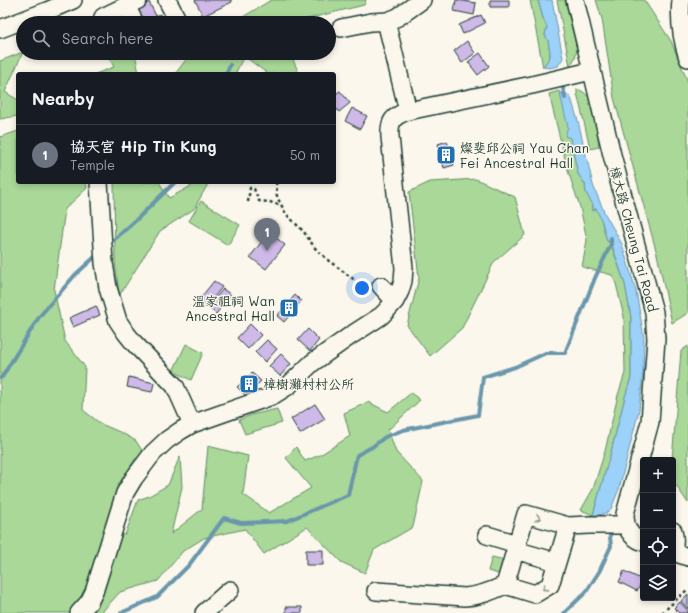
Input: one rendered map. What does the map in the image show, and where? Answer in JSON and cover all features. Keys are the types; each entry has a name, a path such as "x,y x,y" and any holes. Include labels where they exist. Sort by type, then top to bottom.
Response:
{"street":[{"path":"34,16 73,0"},
{"path":"167,0 175,16"},
{"path":"341,28 371,22 386,21 398,17 422,0"},
{"name":"樟大路 Cheung Tai Road","path":"575,0 614,162 654,312 656,338 650,422 638,491 625,514 623,525"},
{"path":"681,0 681,28 683,43 688,58"},
{"path":"105,16 130,3 133,16"},
{"path":"386,21 408,111"},
{"path":"0,29 16,23"},
{"path":"79,613 89,602 94,592 125,493 134,478 153,453 167,440 192,424 278,393 288,386 312,362 381,316 395,301 403,281 404,268 392,166 389,127 391,122 398,115 408,111 532,86 591,71"},
{"path":"99,184 104,263 108,288 118,321 134,343 175,386 192,424"},
{"path":"375,288 395,301"},
{"path":"505,585 526,514 568,526 623,525 634,537 640,540"},
{"path":"376,591 469,597 481,595 505,585 535,594 550,585 568,526"},
{"path":"487,535 557,562"},
{"path":"676,552 688,557"},
{"path":"204,613 230,590"}],"path":[{"path":"276,184 278,198 286,214 304,232 315,248 329,261 375,288"},
{"path":"248,202 250,188 254,189 259,201 270,202 282,206"},
{"path":"662,613 688,590"}],"green space":[{"path":"271,0 366,0 364,5 319,16 245,16"},
{"path":"530,0 538,0 547,27 545,35 548,40 550,57 543,67"},
{"path":"557,0 565,0 577,49 575,58 570,66"},
{"path":"596,0 644,0 671,41 688,82 688,313 672,323 657,254 614,98 602,19"},
{"path":"16,55 16,60 19,60 5,92 16,99 16,116 0,119 0,61"},
{"path":"110,60 136,60 139,72 100,72 114,67"},
{"path":"186,60 242,60 236,72 177,72"},
{"path":"249,60 293,60 298,71 298,72 265,72"},
{"path":"577,89 587,95 591,101 596,121 599,147 590,149"},
{"path":"559,91 562,96 578,174 585,184 586,193 593,205 593,211 598,208 607,241 611,244 625,284 631,317 631,378 593,515 581,510 593,489 605,451 618,395 625,373 624,317 616,284 612,275 582,267 587,240 580,207 568,171 549,94"},
{"path":"16,132 16,184 86,184 87,188 65,209 54,290 65,341 85,367 83,410 101,424 136,441 145,455 135,459 121,482 108,527 125,535 138,500 149,496 168,485 180,456 182,487 171,534 202,509 208,446 248,456 243,494 269,513 311,488 286,458 296,447 305,461 320,455 350,436 344,413 368,402 388,412 411,393 420,400 388,430 396,452 423,481 413,527 374,550 365,573 341,562 307,527 264,554 245,529 204,538 183,551 158,581 120,592 101,613 0,613 0,137"},
{"path":"476,179 515,197 525,235 494,262 462,328 430,356 407,325 419,278 409,192 430,182"},
{"path":"114,184 160,184 169,198 195,184 208,184 194,209 160,231 119,296 115,261"},
{"path":"201,201 240,225 228,245 189,221"},
{"path":"186,344 203,353 191,380 173,371"},
{"path":"688,346 688,503 676,485 676,457 672,457 681,351"},
{"path":"277,409 282,423 245,434 239,420 251,415"},
{"path":"492,557 505,560 502,575 488,571"}],"water":[{"path":"538,0 552,0 563,58 558,66 549,68 543,67 550,57 550,52 548,40 545,35 547,27"},
{"path":"565,92 571,98 578,121 593,185 605,214 622,244 636,291 644,338 643,373 639,410 619,489 611,509 608,512 598,515 593,515 631,378 631,317 625,284 611,242 607,241 602,222 596,208 593,211 593,205 586,193 585,184 578,174 570,138 565,136 568,127 560,94"}],"building":[{"path":"195,0 231,0 232,2 203,16"},
{"path":"456,0 476,3 474,15 454,11"},
{"path":"490,0 509,0 509,7 490,7"},
{"path":"149,2 156,16 141,16 137,8"},
{"path":"481,15 485,23 463,34 459,25"},
{"path":"467,41 475,53 462,63 454,51"},
{"path":"480,53 489,66 478,75 468,62"},
{"path":"340,91 350,103 339,112 336,108 336,94"},
{"path":"352,108 367,116 360,129 345,121"},
{"name":"燦斐邱公祠 Yau Chan Fei Ancestral Hall","path":"447,141 454,165 444,168 438,144"},
{"path":"269,232 285,245 266,269 250,257"},
{"path":"214,281 222,287 206,307 198,301"},
{"path":"223,289 231,295 216,314 208,307"},
{"name":"溫家祖祠 Wan Ancestral Hall","path":"295,295 301,301 284,322 277,316"},
{"path":"96,306 100,315 73,327 69,318"},
{"path":"250,324 261,335 248,349 237,338"},
{"path":"308,329 319,340 310,351 298,340"},
{"path":"267,340 277,349 265,362 255,352"},
{"path":"281,354 291,364 280,376 269,366"},
{"name":"樟樹灘村村公所","path":"252,373 261,381 246,396 237,387"},
{"path":"129,377 154,383 152,392 127,387"},
{"path":"315,404 325,419 300,434 291,419"},
{"path":"306,550 323,550 323,565 306,565"},
{"path":"624,571 640,579 640,586 637,591 619,582"},
{"path":"688,594 688,609 681,601"},
{"path":"680,602 688,613 679,613 674,608"},
{"path":"286,607 302,607 302,613 286,613"}],"waterway":[{"path":"227,72 230,65"},
{"path":"562,83 565,98"},
{"path":"108,245 173,184"},
{"path":"121,613 157,597 189,565 224,518 241,523 287,521 348,495 357,455 372,447 385,437 403,430 478,415 483,377 515,367 546,353 565,353 595,278 611,244 611,238"},
{"path":"0,378 39,317 75,275 98,254"},
{"path":"564,613 586,592 599,572 611,546 609,529"}],"place":[{"name":"燦斐邱公祠 Yau Chan Fei Ancestral Hall","path":"446,155"},
{"name":"協天宮 Hip Tin Kung","path":"267,251"},
{"name":"溫家祖祠 Wan Ancestral Hall","path":"289,308"},
{"name":"樟樹灘村村公所","path":"249,384"}]}
